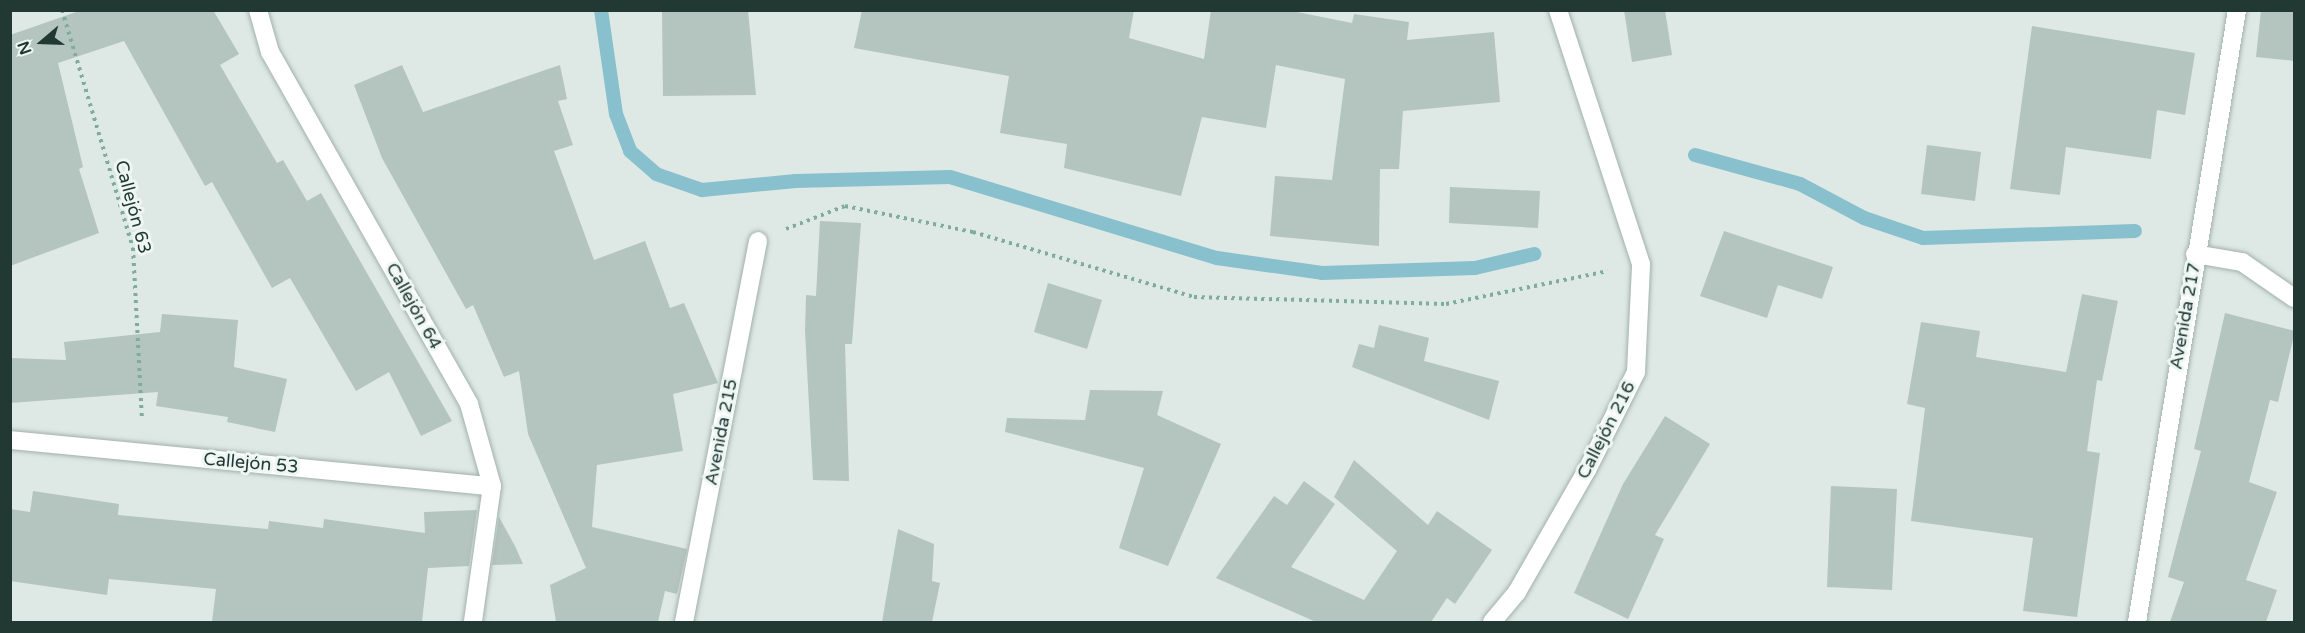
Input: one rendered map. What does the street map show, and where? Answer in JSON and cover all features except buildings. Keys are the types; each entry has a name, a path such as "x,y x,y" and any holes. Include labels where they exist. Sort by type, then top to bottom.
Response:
{"street":[{"name":"Callejón 64","path":"258,10 270,52 469,404 492,486 473,622"},
{"name":"Callejón 216","path":"1492,622 1517,591 1569,501 1636,372 1641,264 1558,10"},
{"name":"Avenida 217","path":"2137,622 2195,254 2237,10"},
{"name":"Avenida 215","path":"684,622 758,241"},
{"path":"2195,254 2242,262 2295,298"},
{"name":"Callejón 53","path":"10,440 492,486"}],"path":[{"name":"Callejón 63","path":"62,10 133,248 144,453"},
{"path":"758,241 845,207 973,232 1194,297 1434,304 1641,264"}],"waterway":[{"path":"601,10 616,114 630,151 656,174 702,190 796,181 950,177 1217,258 1322,273 1475,268 1534,254"},
{"path":"1695,155 1800,184 1864,218 1923,238 2135,231"}]}
